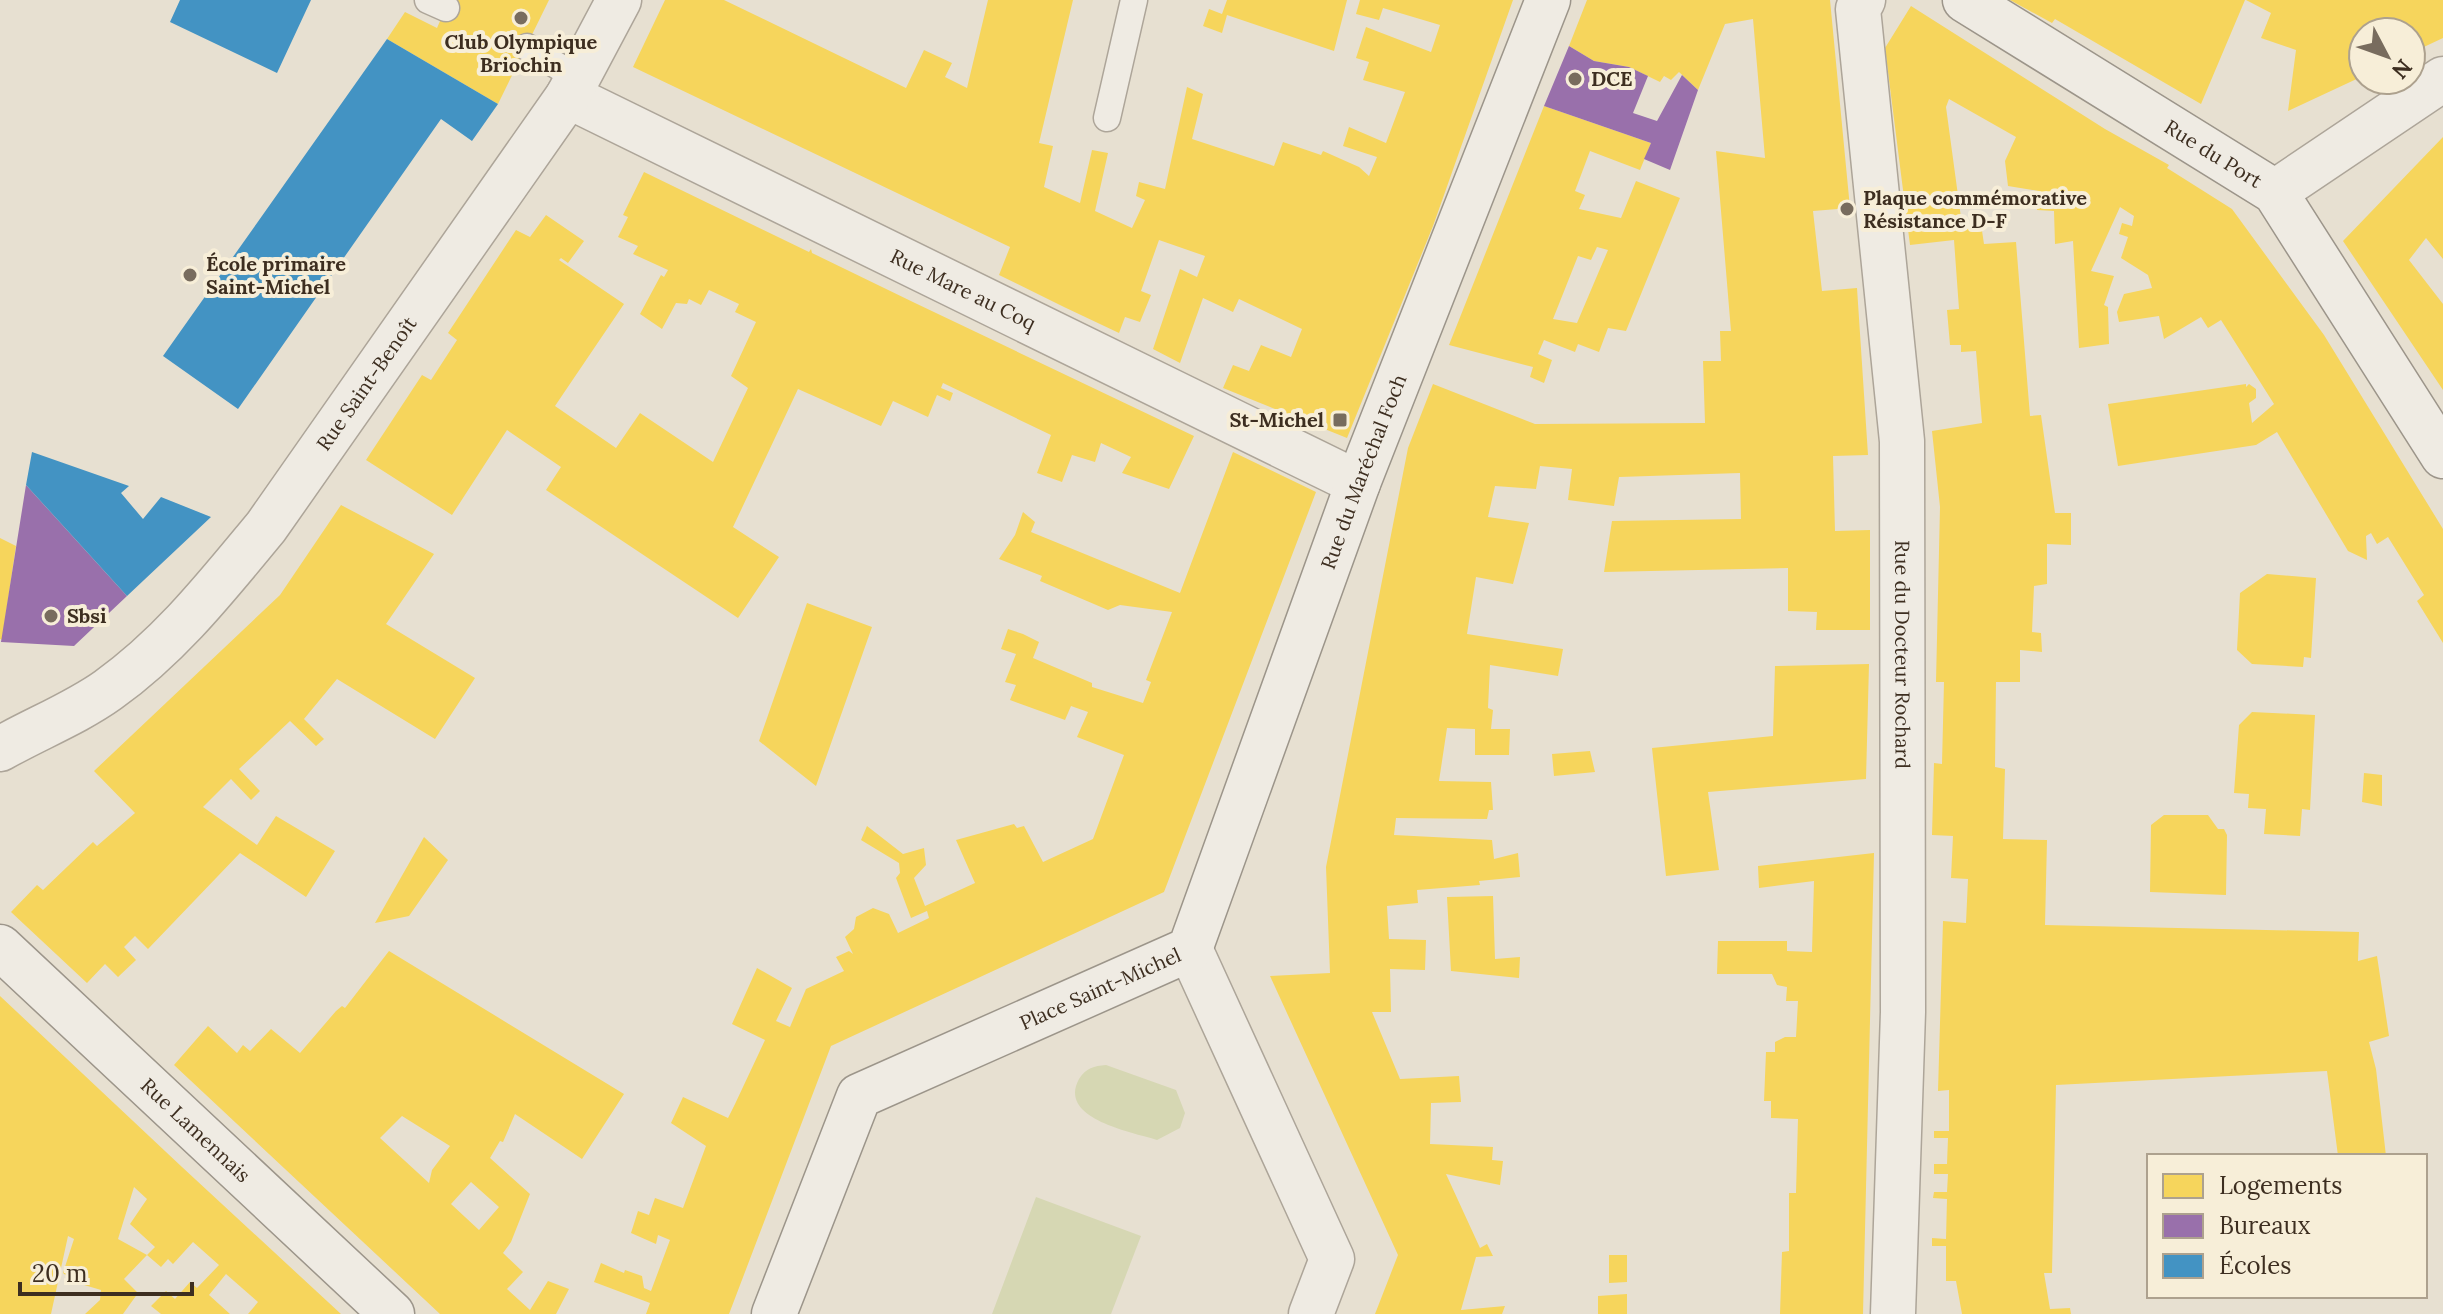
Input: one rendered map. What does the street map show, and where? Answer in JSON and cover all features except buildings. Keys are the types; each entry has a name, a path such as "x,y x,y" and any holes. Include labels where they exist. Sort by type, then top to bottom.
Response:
{"street":[{"name":"Rue Saint-Benoît","path":"0,749 106,692 161,648 266,527 573,87 619,0"},
{"name":"Rue du Maréchal Foch","path":"1190,949 1358,483 1548,0"},
{"name":"Rue du Docteur Rochard","path":"1863,0 1858,9 1902,441 1903,1012 1893,1314"},
{"name":"Rue du Port","path":"1965,0 2275,192 2443,456"},
{"path":"2275,192 2443,79"},
{"name":"Rue Mare au Coq","path":"573,87 1358,483"},
{"name":"Rue Saint-Benoît","path":"0,722 56,717"},
{"name":"Rue Lamennais","path":"0,947 392,1314"},
{"name":"Place Saint-Michel","path":"774,1314 859,1096 1190,949 1332,1259 1311,1314"}],"lane":[{"path":"1107,118 1134,0"},
{"path":"527,47 573,87"}],"green space":[{"path":"1106,1065 1176,1090 1185,1113 1180,1128 1157,1140 1116,1128 1087,1114 1078,1104 1075,1093 1079,1079 1091,1068"},
{"path":"1036,1197 1141,1236 1111,1314 992,1314"}],"place":[{"name":"Club Olympique Briochin","path":"521,18"},
{"name":"DCE","path":"1575,79"},
{"name":"Plaque commémorative Résistance D-F","path":"1847,209"},
{"name":"École primaire Saint-Michel","path":"190,275"},
{"name":"St-Michel","path":"1340,420"},
{"name":"Sbsi","path":"51,616"}]}
